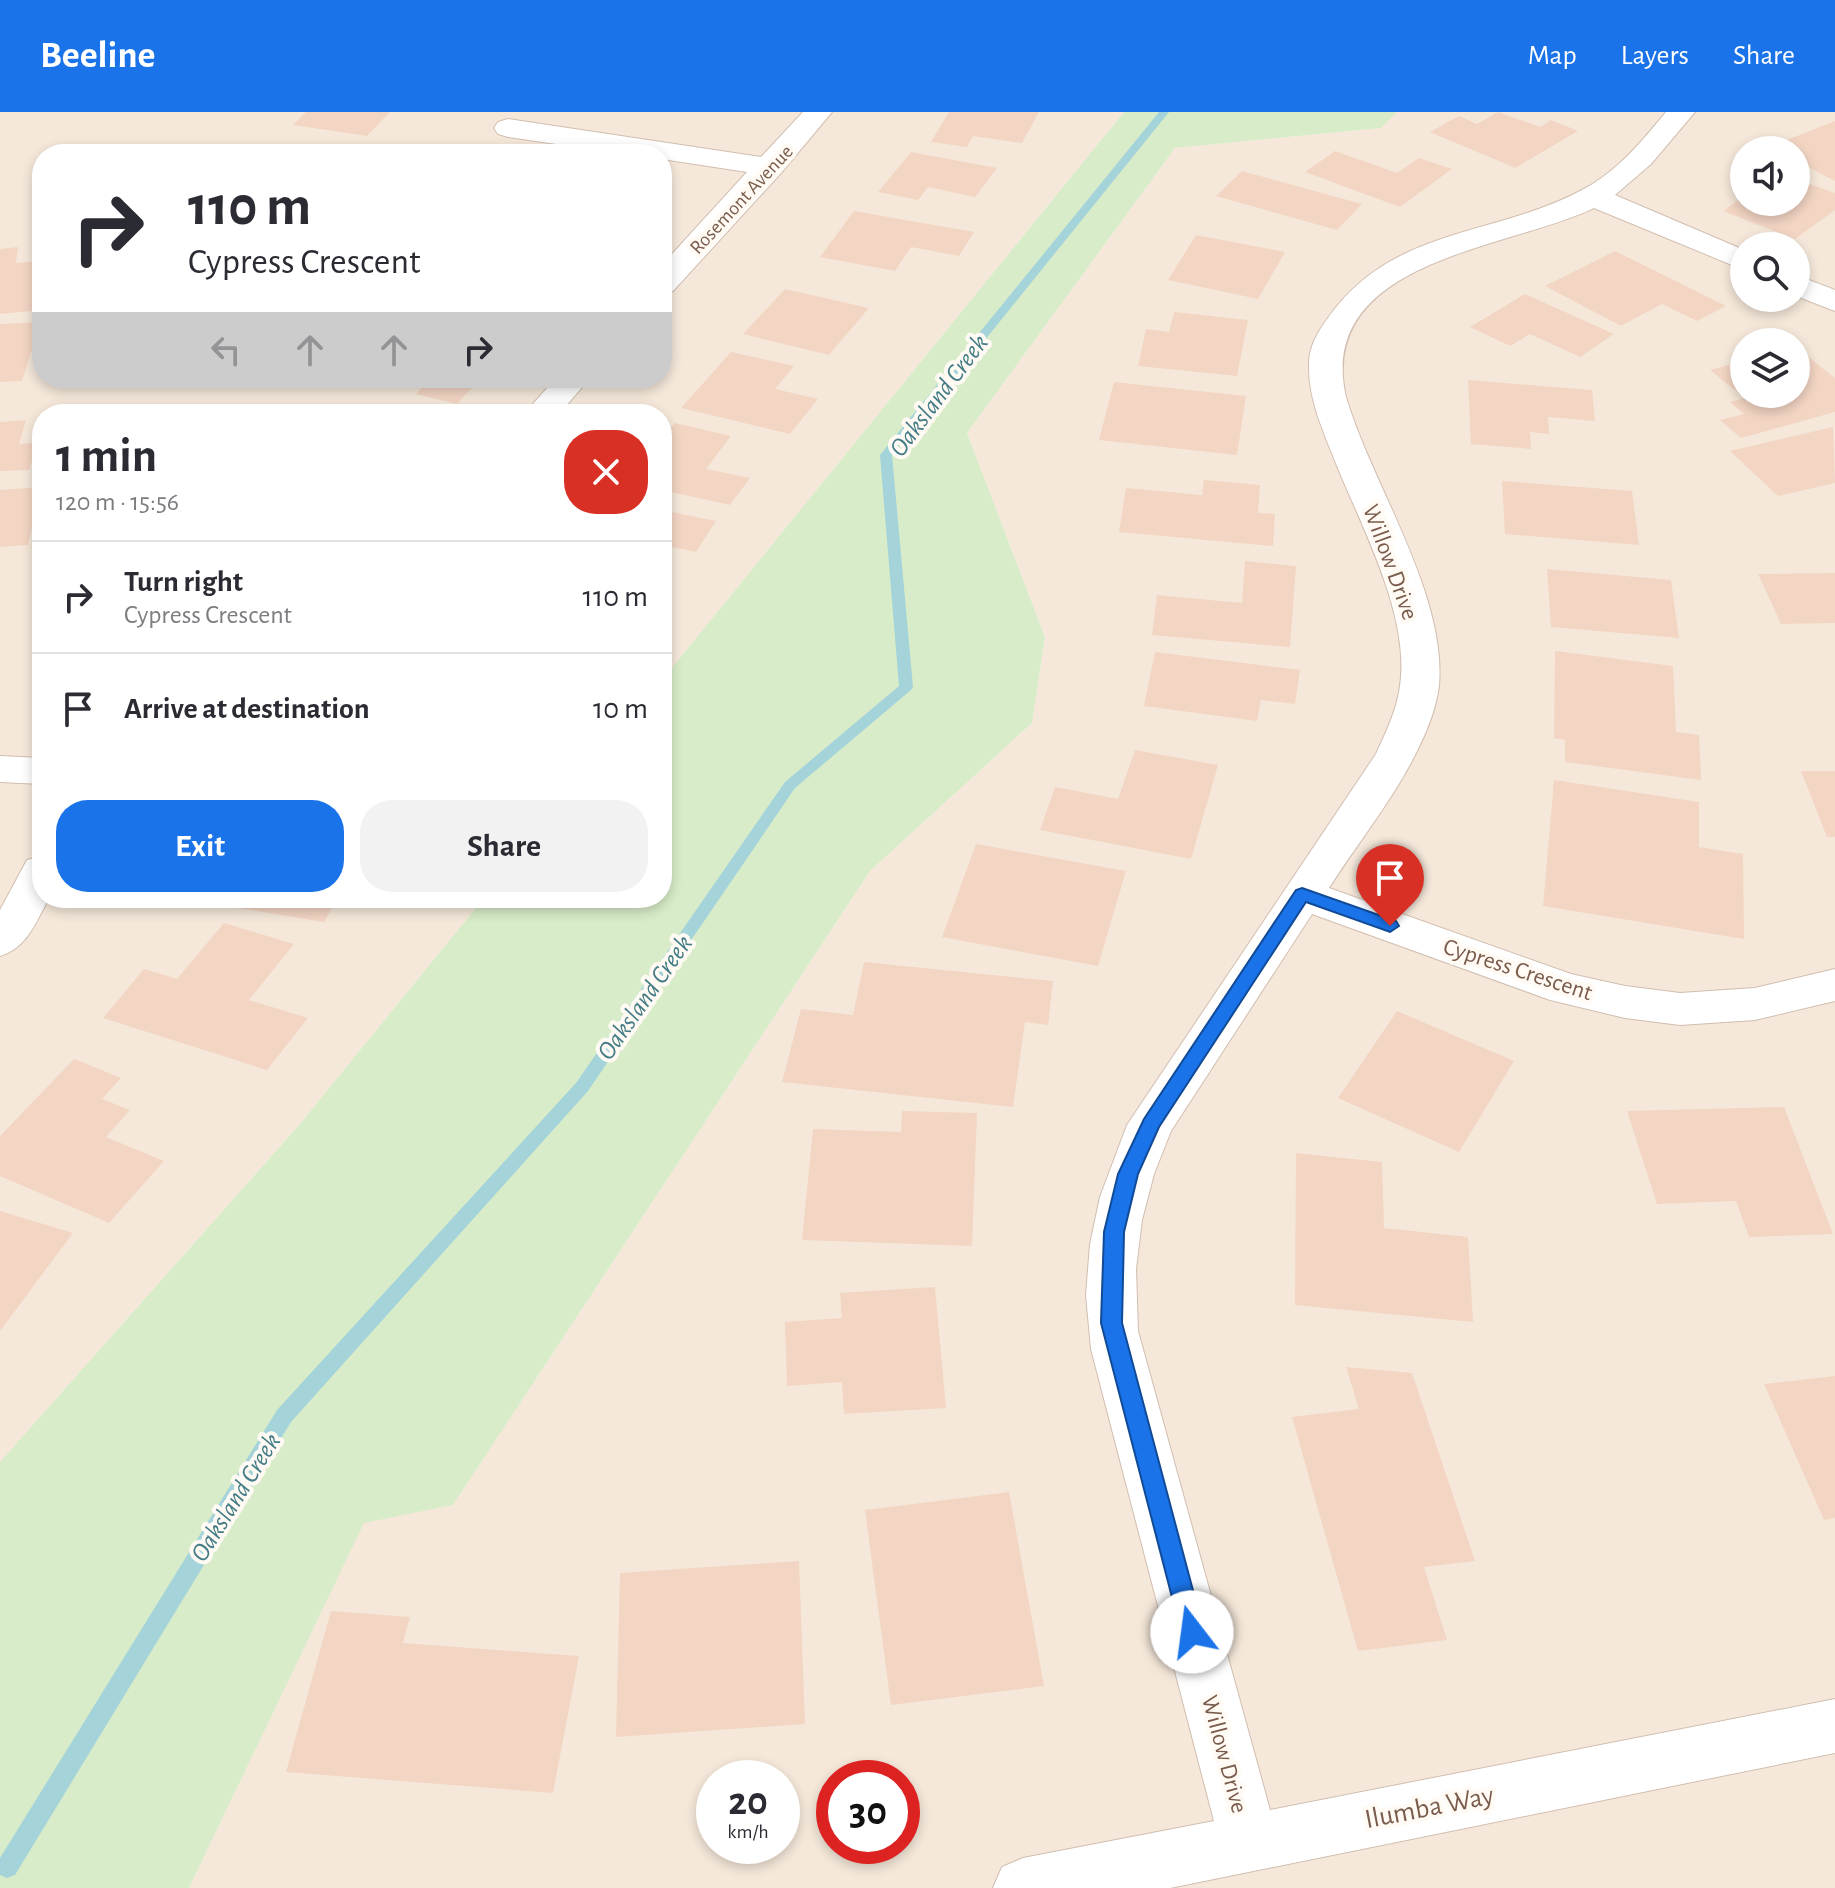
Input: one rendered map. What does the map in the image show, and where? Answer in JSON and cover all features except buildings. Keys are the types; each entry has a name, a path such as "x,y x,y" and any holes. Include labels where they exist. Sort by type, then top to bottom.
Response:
{"street":[{"name":"Rosemont Avenue","path":"672,273 818,112"},
{"name":"Willow Drive","path":"1249,1841 1128,1394 1112,1323 1114,1232 1128,1174 1150,1125 1395,756 1411,719 1420,684 1420,649 1412,614 1338,425 1325,356 1353,304 1388,273 1430,252 1529,224 1594,197 1630,170 1681,112"},
{"path":"508,128 616,144"},
{"path":"672,152 771,167"},
{"path":"1594,197 1730,255"},
{"path":"1810,290 1835,302"},
{"path":"550,404 565,388"},
{"path":"0,769 32,771"},
{"path":"0,941 13,926 32,889"},
{"name":"Cypress Crescent","path":"1302,894 1565,989 1625,1002 1680,1009 1755,1004 1835,985"},
{"name":"Ilumba Way","path":"1023,1888 1835,1726"}],"shaded area":[{"path":"0,112 1124,112 672,668 672,404 32,404 32,908 476,908 299,1125 0,1462"},
{"path":"1397,112 1835,112 1835,1888 189,1888 364,1522 453,1505 870,871 1032,723 1045,637 967,433 1175,148 1381,128"}],"green space":[{"path":"1124,112 1397,112 1381,128 1175,148 967,433 1045,637 1032,723 870,871 453,1505 364,1523 189,1888 0,1888 0,1462 299,1125 476,908 672,908 672,668"}],"waterway":[{"name":"Oaksland Creek","path":"7,1867 284,1416 582,1087 790,785 906,687 886,455 1164,112"}],"route":[{"path":"1192,1632 1112,1323 1114,1232 1128,1174 1150,1125 1302,894 1390,926"}]}
